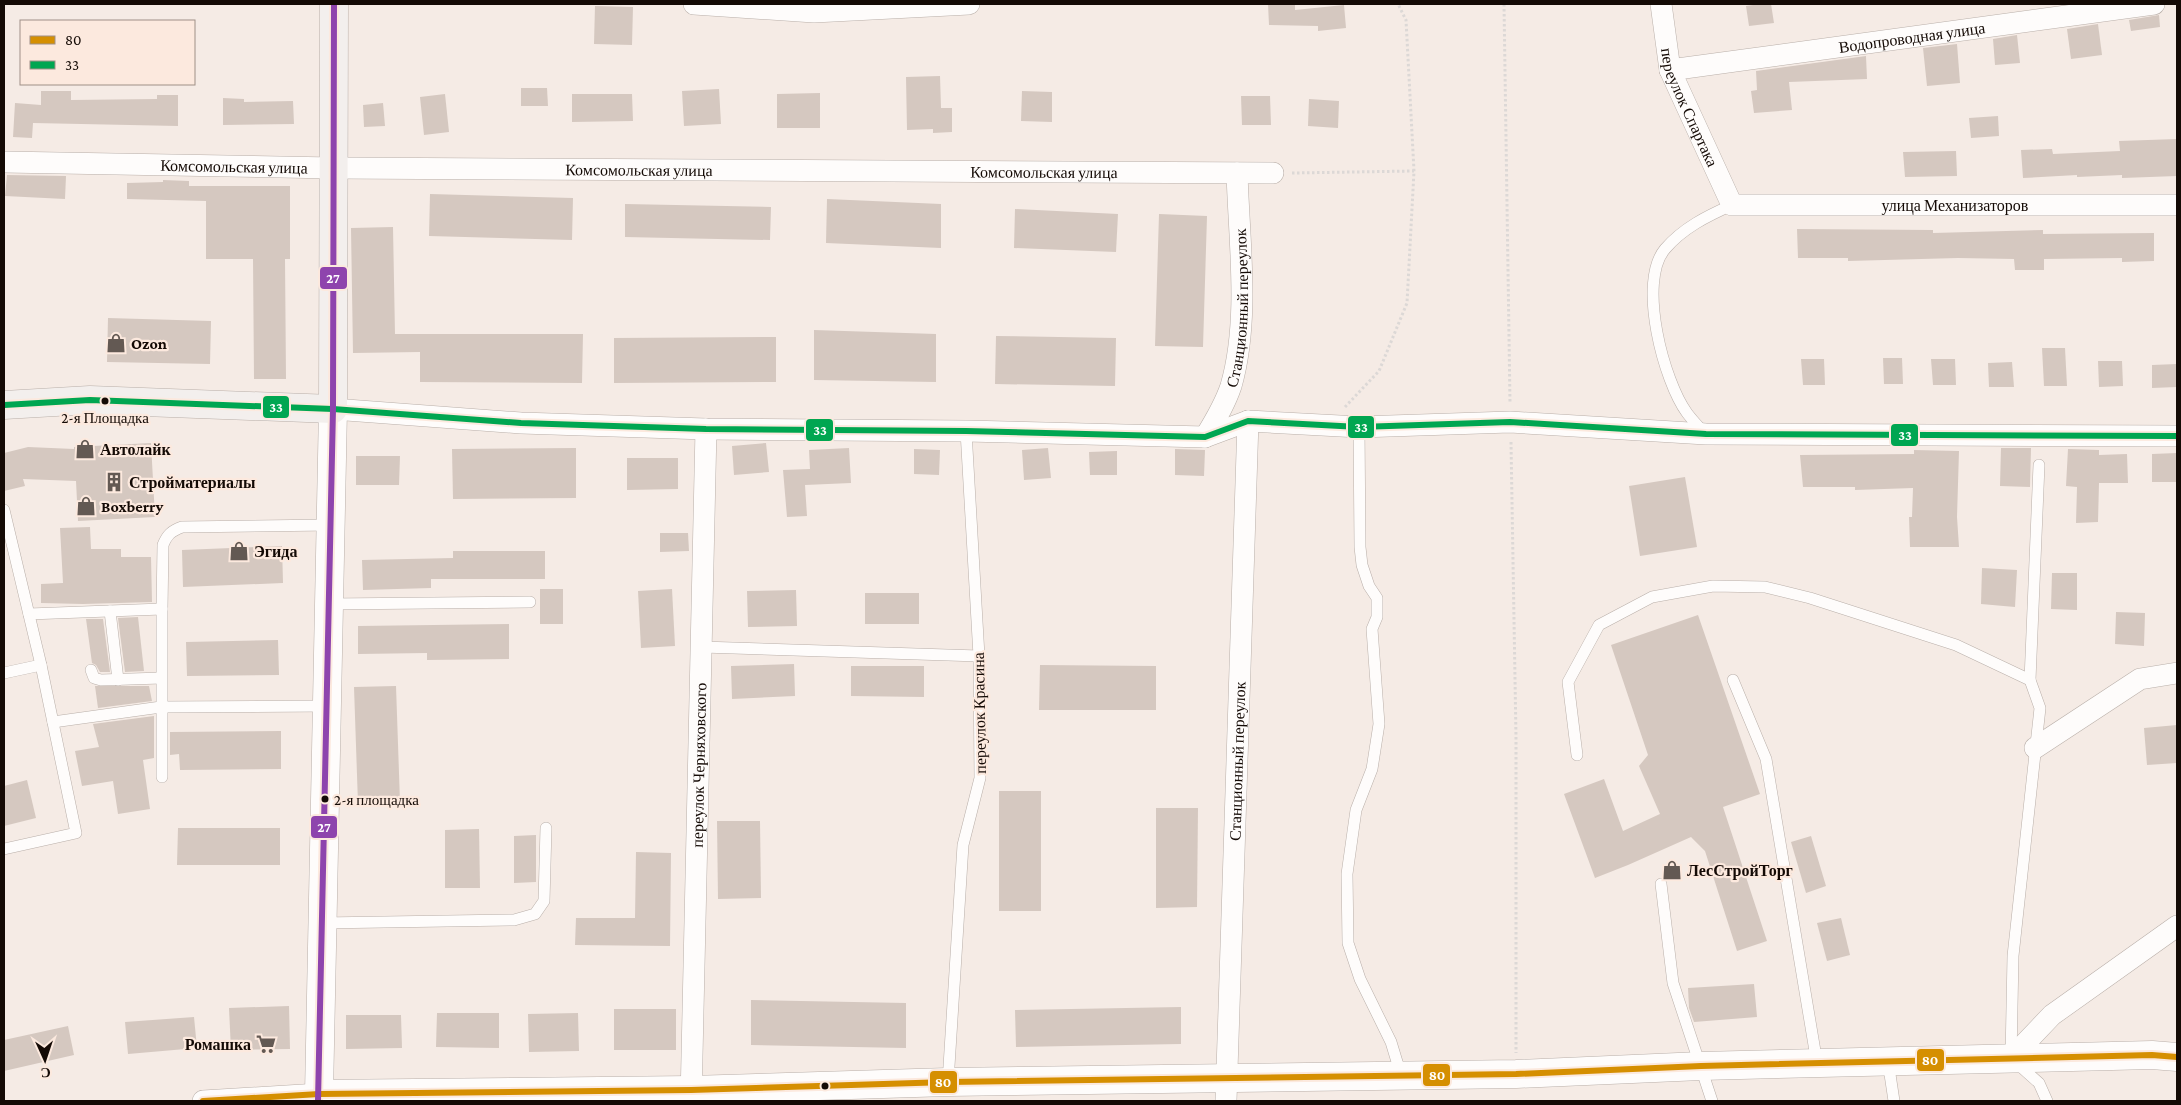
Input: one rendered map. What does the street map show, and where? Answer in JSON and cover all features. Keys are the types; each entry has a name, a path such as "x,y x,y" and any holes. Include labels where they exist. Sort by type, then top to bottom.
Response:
{"main road":[{"path":"4,405 90,400 333,409 334,4"}],"street":[{"path":"694,4 814,12 970,4"},
{"name":"переулок Спартака","path":"1661,4 1670,70 1732,205"},
{"name":"Водопроводная улица","path":"1670,70 2154,4"},
{"name":"Комсомольская улица","path":"4,162 333,168 1273,173"},
{"name":"Станционный переулок","path":"1205,437 1218,416 1230,387 1238,349 1241,302 1237,172"},
{"name":"улица Механизаторов","path":"1732,205 2177,206"},
{"path":"318,1098 333,409 521,423 706,429 966,431 1205,437 1248,421 1359,427 1510,422 1706,434 2177,436"},
{"name":"Станционный переулок","path":"1226,1089 1248,421"},
{"name":"переулок Черняховского","path":"692,1096 706,429"},
{"path":"2035,748 2140,679 2177,673"},
{"path":"2011,1058 2052,1015 2177,926"},
{"path":"203,1101 318,1098 692,1096 948,1082 1226,1089 1401,1075 1516,1074 1701,1066 1888,1061 2177,1056"}],"lane":[{"path":"1706,434 1687,413 1664,362 1655,322 1656,268 1664,250 1702,218 1732,205"},
{"path":"1359,427 1360,547 1362,565 1369,586 1377,598 1377,617 1372,629 1379,724 1372,769 1356,810 1347,874 1348,943 1360,979 1391,1042 1401,1075"},
{"name":"переулок Красина","path":"948,1082 963,845 980,778 979,656 966,431"},
{"path":"2039,465 2030,680 2040,708 2013,956 2011,1058 2039,1084 2047,1101"},
{"path":"4,510 41,665 76,833 4,849"},
{"path":"162,777 163,545 166,537 172,531 182,527 330,525"},
{"path":"1577,755 1568,682 1599,625 1652,597 1713,586 1765,587 1810,598 1956,645 2030,680"},
{"path":"329,604 530,602"},
{"path":"29,614 162,609"},
{"path":"110,611 118,680"},
{"path":"702,647 979,656"},
{"path":"4,673 41,665"},
{"path":"91,670 94,678 101,680 161,678"},
{"path":"1732,680 1766,759 1817,1063"},
{"path":"53,722 161,706 327,706"},
{"path":"322,922 514,920 535,914 544,901 546,828"},
{"path":"1661,884 1673,983 1712,1101"},
{"path":"1888,1061 1894,1101"}],"path":[{"path":"1327,426 1379,371 1407,303 1414,171 1406,20 1398,4"},
{"path":"1504,4 1516,737 1516,1074"},
{"path":"1273,173 1414,171"}],"building":[{"path":"1268,4 1295,4 1295,10 1344,5 1346,28 1318,31 1318,26 1269,25"},
{"path":"1771,4 1774,23 1749,26 1746,6"},
{"path":"595,6 633,7 632,45 594,44"},
{"path":"2159,15 2160,27 2131,31 2129,20"},
{"path":"2098,24 2102,55 2071,59 2067,29"},
{"path":"2017,35 2020,63 1995,65 1993,39"},
{"path":"1957,44 1960,83 1927,86 1923,48"},
{"path":"1866,56 1867,79 1789,82 1792,110 1754,113 1751,91 1757,90 1756,71"},
{"path":"940,76 941,108 952,108 952,132 933,133 933,129 907,130 906,77"},
{"path":"521,88 547,88 548,106 521,106"},
{"path":"719,89 721,124 684,126 682,91"},
{"path":"41,91 71,91 71,100 157,99 157,95 178,95 178,126 33,123 32,138 13,137 15,103 41,105"},
{"path":"1022,91 1052,92 1052,122 1021,121"},
{"path":"820,93 820,128 777,128 777,94"},
{"path":"445,94 449,132 424,135 420,97"},
{"path":"572,94 632,94 633,121 572,122"},
{"path":"1241,96 1270,96 1271,125 1242,125"},
{"path":"223,98 244,99 244,102 293,101 294,124 223,125"},
{"path":"1309,99 1339,101 1338,128 1308,126"},
{"path":"383,103 385,126 364,127 363,105"},
{"path":"1998,116 1999,136 1971,138 1969,118"},
{"path":"2177,139 2177,176 2122,178 2122,175 2077,177 2077,175 2023,178 2021,150 2052,149 2053,154 2120,151 2119,141"},
{"path":"1956,151 1957,176 1905,177 1903,152"},
{"path":"7,175 66,176 65,199 5,196"},
{"path":"163,180 189,181 189,186 290,186 290,259 285,259 286,379 254,379 253,259 206,259 206,201 127,199 127,183 163,182"},
{"path":"430,194 573,198 572,240 429,236"},
{"path":"827,199 941,204 941,248 826,243"},
{"path":"625,204 771,207 770,240 625,237"},
{"path":"1015,209 1118,214 1116,252 1014,248"},
{"path":"1159,214 1207,216 1203,347 1155,346"},
{"path":"393,227 395,334 583,334 582,383 420,382 420,352 353,353 351,228"},
{"path":"1797,229 1933,230 1933,233 2043,230 2043,234 2154,233 2154,261 2122,262 2122,258 2044,259 2044,270 2015,270 2014,259 1958,258 1848,261 1848,258 1798,258"},
{"path":"108,318 211,321 210,364 107,362"},
{"path":"814,330 936,334 936,382 814,380"},
{"path":"996,336 1116,338 1115,386 995,384"},
{"path":"776,337 776,382 614,383 614,338"},
{"path":"2042,348 2065,348 2067,386 2044,386"},
{"path":"1883,358 1902,358 1903,384 1884,384"},
{"path":"1801,359 1824,359 1825,385 1803,385"},
{"path":"1931,359 1955,359 1956,385 1933,385"},
{"path":"2098,361 2122,361 2123,386 2099,387"},
{"path":"2012,362 2014,387 1989,387 1988,363"},
{"path":"2177,364 2177,387 2152,388 2152,365"},
{"name":"Стройматериалы","path":"151,443 155,517 78,521 76,481 23,479 25,486 4,491 4,453 28,447 74,449 74,447"},
{"path":"766,443 769,472 734,475 732,446"},
{"path":"576,448 576,498 453,499 452,449"},
{"path":"849,448 851,483 805,485 807,516 787,517 783,470 810,469 809,450"},
{"path":"1048,448 1051,478 1024,480 1022,450"},
{"path":"2001,448 2031,448 2030,487 2000,486"},
{"path":"914,449 940,450 939,475 914,474"},
{"path":"1175,449 1205,450 1204,476 1175,475"},
{"path":"2068,449 2099,450 2099,455 2127,454 2128,483 2099,483 2098,522 2076,523 2077,487 2066,486"},
{"path":"1914,450 1959,451 1957,517 1959,547 1910,547 1909,517 1912,517 1913,488 1855,490 1855,487 1803,487 1800,455 1914,454"},
{"path":"1117,451 1117,475 1090,475 1089,452"},
{"path":"2177,453 2177,482 2152,482 2152,454"},
{"path":"356,456 400,456 399,485 356,485"},
{"path":"627,458 678,458 678,489 627,490"},
{"path":"1685,477 1697,547 1640,556 1629,486"},
{"path":"90,527 91,549 121,549 121,557 151,557 152,602 41,603 41,584 63,583 60,528"},
{"path":"660,533 688,533 689,551 660,552"},
{"path":"282,546 283,583 183,587 182,550"},
{"path":"453,551 545,551 545,579 431,579 431,588 363,590 362,560 453,558"},
{"path":"1982,568 2017,570 2015,607 1981,604"},
{"path":"2052,573 2077,573 2077,610 2051,609"},
{"path":"540,589 563,589 563,624 540,624"},
{"path":"672,589 675,646 641,648 638,591"},
{"path":"796,590 797,626 748,627 747,591"},
{"path":"865,593 919,593 919,624 865,624"},
{"path":"2116,612 2145,613 2144,646 2115,644"},
{"path":"1698,615 1760,794 1723,807 1767,941 1737,951 1705,851 1691,837 1595,878 1564,794 1604,779 1623,831 1660,814 1639,766 1648,755 1611,645"},
{"path":"138,617 144,671 125,672 118,618"},
{"path":"86,619 103,619 110,672 100,672 96,665 92,663"},
{"path":"509,624 509,659 427,660 427,653 358,654 358,626"},
{"path":"278,640 279,675 187,676 186,642"},
{"path":"794,664 795,696 732,699 731,666"},
{"path":"1040,665 1156,666 1156,710 1039,710"},
{"path":"851,666 924,666 924,697 851,696"},
{"path":"95,686 149,686 152,701 98,708"},
{"path":"396,686 400,802 358,804 354,687"},
{"path":"154,716 154,758 143,760 150,809 118,814 113,781 82,786 75,751 99,747 93,724"},
{"path":"2177,725 2177,763 2147,765 2144,728"},
{"path":"281,731 281,769 180,770 179,754 170,755 170,732"},
{"path":"27,780 36,818 4,826 4,786"},
{"path":"999,791 1041,791 1041,911 999,911"},
{"path":"1156,808 1198,808 1197,907 1156,908"},
{"path":"717,821 760,821 761,898 718,899"},
{"path":"178,828 280,828 280,865 177,865"},
{"path":"479,829 480,888 445,888 445,830"},
{"path":"536,835 536,882 514,883 514,836"},
{"path":"1811,836 1826,886 1806,893 1791,842"},
{"path":"636,852 671,853 670,946 575,945 576,918 635,918"},
{"path":"1841,918 1850,955 1827,961 1817,923"},
{"path":"1754,984 1757,1017 1694,1022 1689,1008 1688,988"},
{"path":"751,1000 906,1003 906,1048 751,1045"},
{"path":"289,1006 290,1049 231,1050 229,1008"},
{"path":"1181,1007 1181,1044 1016,1047 1015,1010"},
{"path":"614,1009 676,1009 676,1050 614,1050"},
{"path":"437,1013 499,1013 499,1048 436,1047"},
{"path":"578,1013 579,1051 529,1052 528,1014"},
{"path":"346,1015 401,1015 402,1048 346,1049"},
{"path":"194,1017 197,1048 128,1054 125,1022"},
{"path":"68,1026 74,1055 4,1071 4,1040"}],"transit line":[{"name":"27","path":"318,1101 333,409 334,4"},
{"name":"33","path":"4,405 90,400 333,409 521,423 706,429 966,431 1205,437 1248,421 1359,427 1510,422 1706,434 2177,436"},
{"name":"80","path":"203,1101 319,1094 691,1090 948,1082 1516,1074 1701,1066 2152,1055 2177,1057"}],"place":[{"name":"Ozon","path":"116,343"},
{"name":"2-я Площадка","path":"105,401"},
{"name":"Автолайк","path":"85,449"},
{"name":"Стройматериалы","path":"114,482"},
{"name":"Boxberry","path":"86,506"},
{"name":"Эгида","path":"239,551"},
{"name":"2-я площадка","path":"325,799"},
{"name":"ЛесСтройТорг","path":"1672,870"},
{"name":"Ромашка","path":"266,1044"}]}
